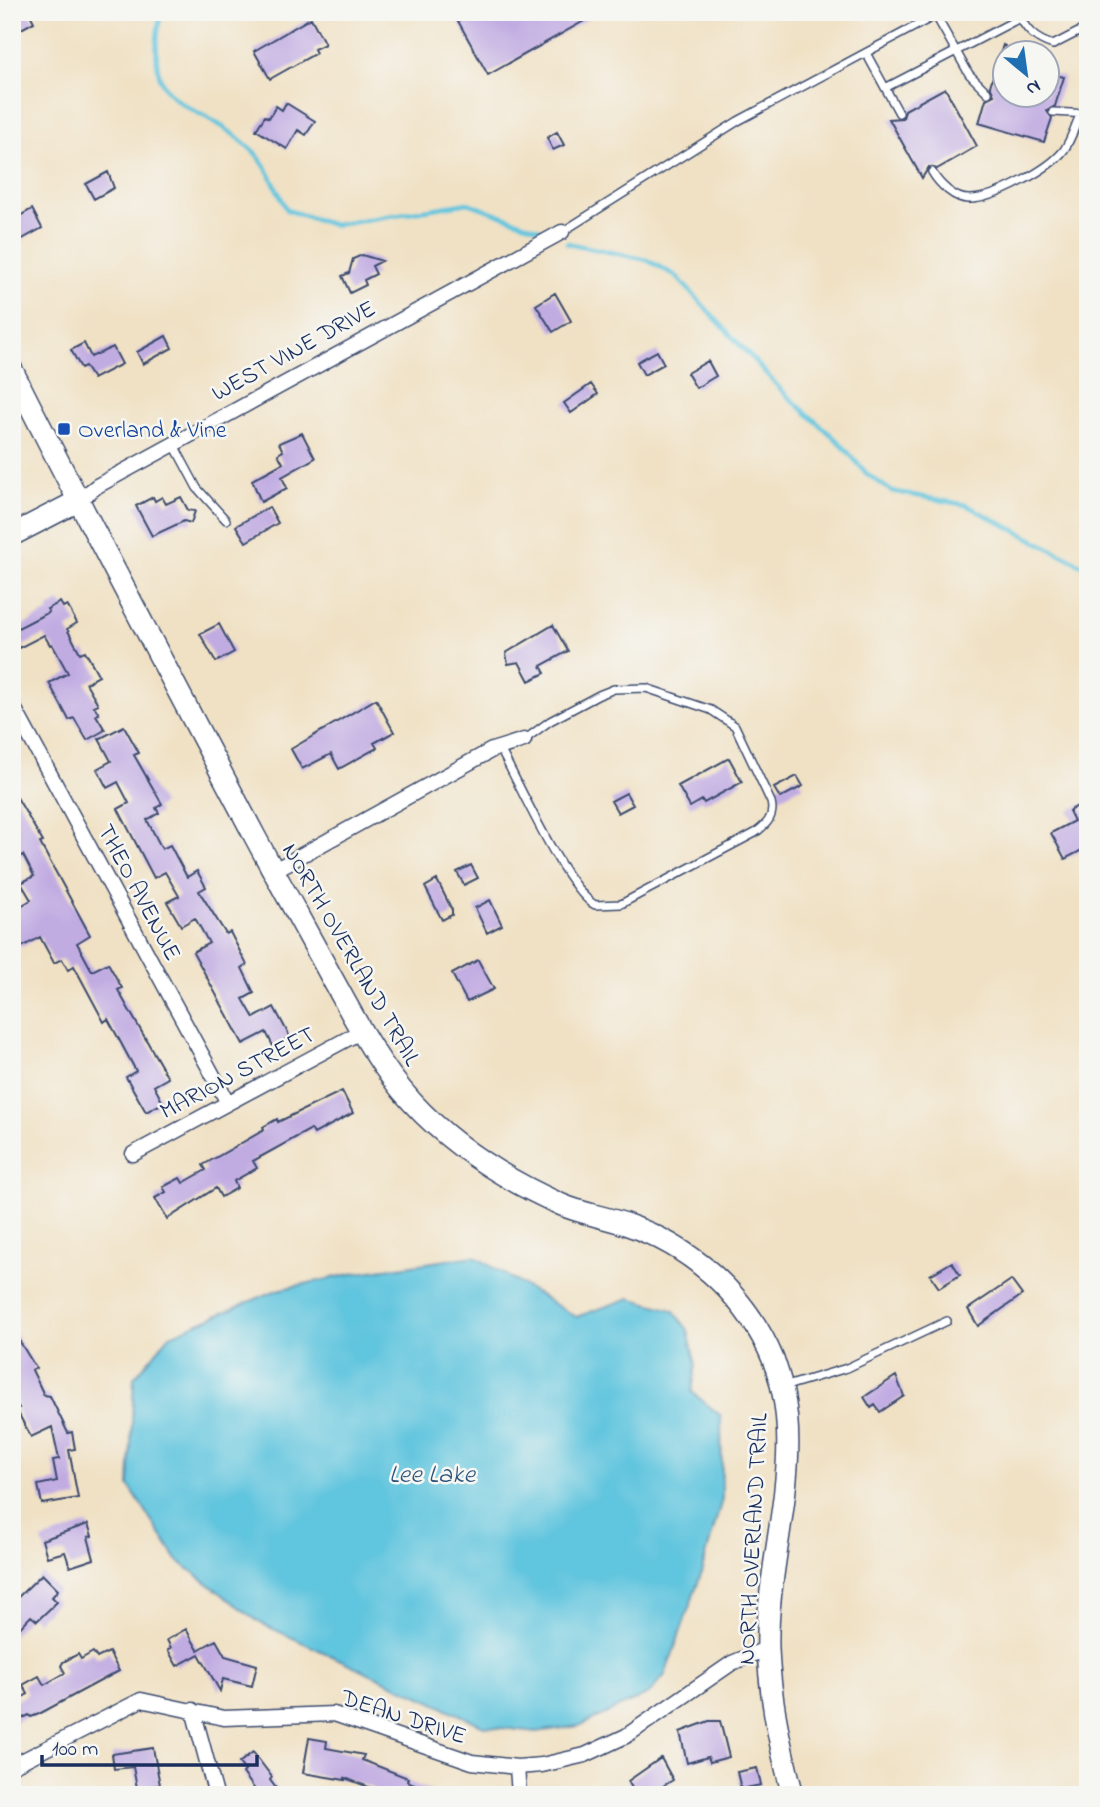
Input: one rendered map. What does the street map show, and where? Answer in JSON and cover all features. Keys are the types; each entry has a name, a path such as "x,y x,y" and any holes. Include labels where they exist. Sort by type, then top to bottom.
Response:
{"main road":[{"name":"NORTH OVERLAND TRAIL","path":"12,370 272,870 389,1076 415,1106 458,1146 496,1172 567,1208 628,1225 691,1255 724,1285 755,1324 770,1352 782,1387 787,1434 786,1475 768,1648 776,1716 793,1795"},
{"name":"WEST VINE DRIVE","path":"12,535 78,501"}],"street":[{"name":"WEST VINE DRIVE","path":"78,501 97,486 562,232"},
{"name":"THEO AVENUE","path":"12,704 228,1102"},
{"path":"272,870 492,750 524,740"},
{"name":"MARION STREET","path":"133,1154 362,1031"},
{"name":"DEAN DRIVE","path":"12,1766 141,1700 223,1718 334,1714 472,1762 517,1767 585,1755 626,1736 732,1663 768,1648"},
{"path":"193,1710 216,1795"},
{"path":"517,1767 519,1795"}],"lane":[{"path":"562,232 738,121 939,14 978,86 988,93"},
{"path":"886,88 1019,15 1026,30 1053,45 1088,27"},
{"path":"866,53 899,113"},
{"path":"932,172 937,181 955,195 969,200 996,192 1047,166 1065,149 1084,115 1053,112"},
{"path":"174,445 197,488 226,520"},
{"path":"500,749 565,869 582,894 595,905 621,904 755,833 765,826 771,815 771,802 735,726 711,710 646,688 614,689 599,695 550,721 524,740"},
{"path":"782,1387 848,1368 947,1321"}],"water":[{"name":"Lee Lake","path":"474,1256 576,1317 630,1298 673,1310 688,1330 696,1365 692,1392 721,1416 722,1499 700,1577 665,1675 649,1694 579,1726 536,1732 484,1726 260,1623 177,1560 129,1486 134,1378 170,1335 277,1290 351,1274"}],"building":[{"path":"12,12 29,12 34,22 12,34"},
{"path":"453,12 600,12 488,75"},
{"path":"311,18 325,44 314,49 316,53 270,79 254,51"},
{"path":"945,88 977,146 937,169 929,167 922,178 889,119 903,118 905,110"},
{"path":"992,96 992,108 1052,108 1047,111 1052,118 1044,142 979,123 986,99"},
{"path":"286,103 315,121 306,135 298,130 287,149 256,130 265,116 269,118 276,106 282,110"},
{"path":"557,132 564,145 553,150 547,138"},
{"path":"108,172 114,188 94,199 86,184"},
{"path":"32,209 42,228 17,242 12,233 12,220"},
{"path":"362,255 382,261 372,266 376,274 364,280 366,285 350,293 342,276 349,273 353,259"},
{"path":"555,293 571,321 553,332 536,305"},
{"path":"166,336 172,348 143,364 137,352"},
{"path":"84,343 91,357 113,347 122,364 93,379 85,366 81,368 71,350"},
{"path":"657,351 664,364 644,375 637,362"},
{"path":"708,361 716,376 696,388 687,373"},
{"path":"591,384 598,394 571,413 564,403"},
{"path":"302,433 315,458 282,477 287,488 261,502 252,480 283,463 278,454 283,451 279,443"},
{"path":"153,497 155,501 162,497 166,504 181,497 188,510 195,511 191,523 184,521 152,536 136,506"},
{"path":"269,507 278,523 246,542 236,526"},
{"path":"60,602 63,607 67,605 77,623 67,629 80,653 85,651 99,676 86,683 98,704 94,706 99,714 96,715 105,730 87,740 74,718 69,720 49,683 68,673 52,644 50,645 44,635 19,648 12,634 12,631 49,612 47,609"},
{"path":"219,624 234,652 216,662 200,634"},
{"path":"553,625 568,651 541,666 545,673 529,681 519,662 508,664 506,653"},
{"path":"376,699 394,732 374,743 377,748 339,769 331,754 302,769 291,749"},
{"path":"124,726 139,753 134,755 162,804 156,808 159,813 147,820 162,849 170,845 187,877 197,871 206,887 199,891 226,934 230,932 247,965 242,968 254,993 243,999 254,1018 274,1007 290,1037 273,1046 266,1032 243,1044 193,952 209,943 195,918 181,926 167,902 179,896 165,872 154,878 118,809 129,803 118,782 107,788 97,769 111,761 99,739"},
{"path":"729,758 742,782 704,803 702,800 690,807 678,786"},
{"path":"797,776 803,786 780,798 774,788"},
{"path":"12,789 43,842 40,843 90,935 77,943 92,971 108,963 122,988 118,990 168,1078 154,1086 163,1103 146,1112 126,1077 136,1071 108,1019 104,1022 74,966 68,970 62,959 54,963 40,937 22,947 12,930 12,911 31,900 21,883 34,876 23,855 16,858 12,851"},
{"path":"626,793 633,805 618,813 611,801"},
{"path":"1081,804 1088,817 1088,847 1065,859 1051,833 1074,821 1069,811"},
{"path":"471,865 478,878 464,885 457,872"},
{"path":"437,880 452,910 452,915 442,920 425,887"},
{"path":"490,900 502,925 487,933 475,908"},
{"path":"478,960 494,989 467,1002 452,974"},
{"path":"342,1091 353,1113 314,1134 311,1129 253,1161 257,1168 234,1181 237,1188 221,1197 216,1188 167,1219 155,1198 166,1192 163,1187 180,1178 183,1183 206,1170 203,1165 264,1130 263,1127 277,1119 278,1122"},
{"path":"952,1262 960,1275 939,1288 930,1275"},
{"path":"1011,1280 1022,1295 978,1326 968,1309"},
{"path":"12,1329 36,1368 32,1370 44,1395 50,1396 68,1433 72,1432 75,1449 69,1450 78,1498 42,1504 38,1485 57,1481 53,1460 59,1459 52,1427 31,1437 16,1409 19,1408 12,1395"},
{"path":"896,1376 904,1396 880,1412 875,1405 871,1408 864,1397"},
{"path":"88,1524 92,1536 88,1537 94,1559 70,1567 65,1552 47,1557 42,1540"},
{"path":"42,1574 58,1590 52,1597 57,1602 37,1621 31,1616 12,1636 12,1603"},
{"path":"186,1629 198,1650 216,1640 225,1656 257,1665 252,1686 223,1679 220,1691 199,1654 177,1666 168,1650 171,1648 167,1640"},
{"path":"93,1652 97,1658 109,1652 119,1671 39,1714 31,1717 29,1715 12,1724 12,1703 28,1694 23,1685 39,1676 44,1685 65,1673 61,1666 63,1662 78,1654 81,1659"},
{"path":"709,1721 720,1721 729,1757 710,1762 708,1757 687,1763 680,1732"},
{"path":"309,1738 327,1741 326,1748 364,1755 362,1760 408,1778 407,1781 440,1795 371,1795 374,1789 345,1778 303,1773"},
{"path":"153,1748 160,1785 137,1788 133,1767 114,1769 112,1754"},
{"path":"253,1752 272,1777 270,1780 281,1795 259,1795 243,1773 245,1771 239,1763"},
{"path":"661,1758 673,1780 648,1795 636,1795 628,1781"},
{"path":"757,1768 761,1785 741,1789 737,1772"}],"waterway":[{"path":"161,12 156,46 158,70 165,87 176,99 229,131 257,155 287,210 333,225 468,203 540,229"},
{"path":"567,243 647,260 676,276 784,393 840,443 867,474 891,491 966,505 1088,568"}],"place":[{"name":"Overland & Vine","path":"64,429"}]}
